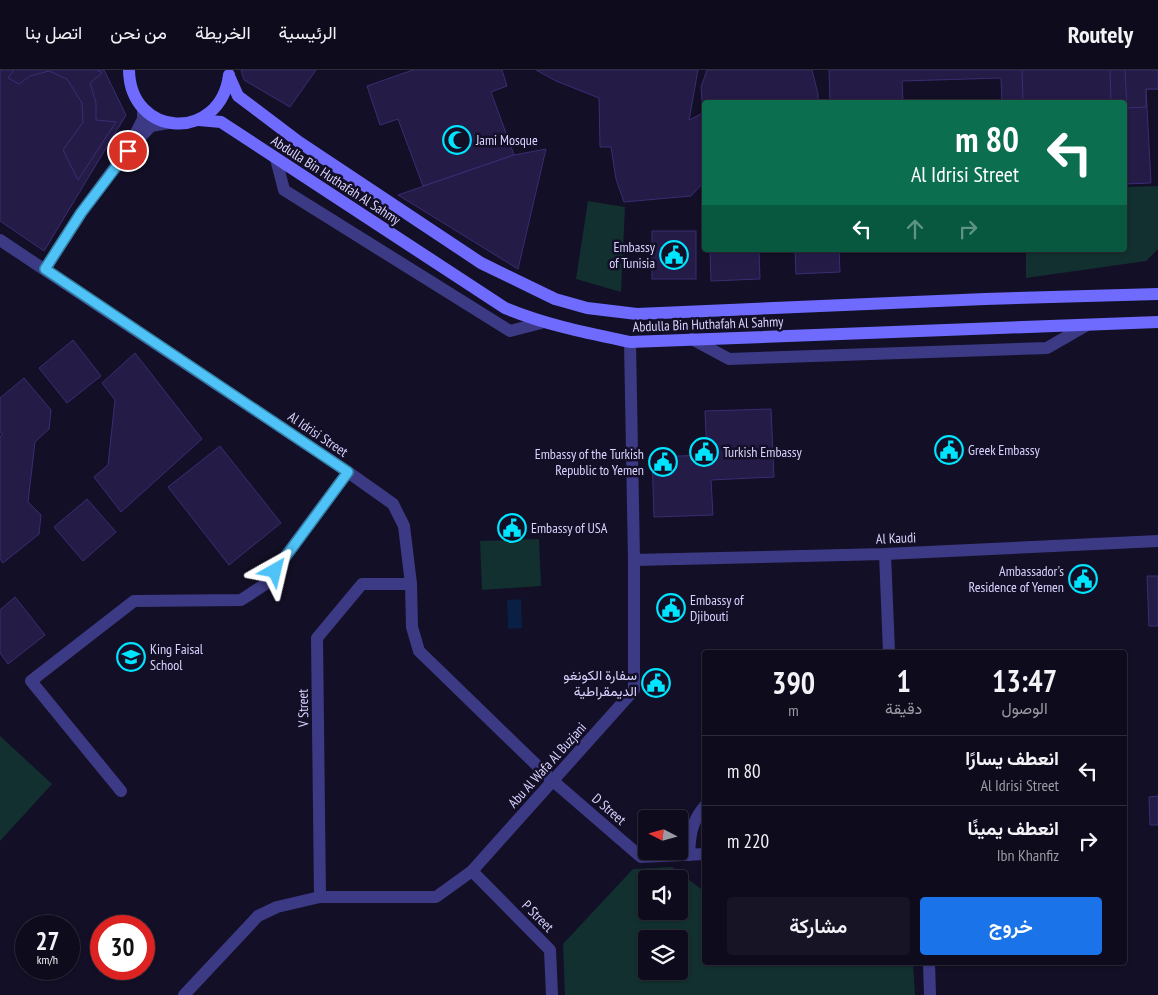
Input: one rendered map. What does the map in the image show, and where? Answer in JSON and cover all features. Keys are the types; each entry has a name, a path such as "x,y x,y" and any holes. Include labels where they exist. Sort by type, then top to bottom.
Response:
{"street":[{"path":"129,70 134,97 143,109 154,118 168,123"},
{"path":"199,120 211,113 220,102 226,90 228,73"},
{"name":"Abdulla Bin Huthafah Al Sahmy","path":"228,73 238,96 298,142 481,263 555,299 587,308 637,314 985,299 1158,294"},
{"path":"128,151 143,119 143,109"},
{"name":"Abdulla Bin Huthafah Al Sahmy","path":"168,123 184,124 199,120 221,122 505,308 541,322 630,342 1158,322"},
{"path":"45,269 81,213 128,151 151,126 168,123"},
{"path":"276,159 284,190 510,331 541,322"},
{"name":"Al Idrisi Street","path":"0,240 393,504 404,526 411,584 412,627 419,651 526,755"},
{"path":"692,340 729,359 1028,349 1047,348 1087,326"},
{"name":"Abu Al Wafa Al Buzjani","path":"184,995 258,916 277,907 320,897 436,897 472,871 634,690 630,342"},
{"path":"121,791 31,681 134,601 241,600 264,585 348,472"},
{"name":"Al Kaudi","path":"634,560 885,554 1158,540"},
{"path":"885,554 889,650"},
{"name":"V Street","path":"320,897 317,638 362,584 411,584"},
{"name":"D Street","path":"526,755 641,857 702,854"},
{"path":"689,855 690,831 697,815 702,809"},
{"name":"P Street","path":"472,871 550,950 552,995"},
{"path":"929,965 930,995"}],"green space":[{"path":"1158,186 1158,249 1146,261 1026,278 1026,252 1127,252 1127,187"},
{"path":"588,201 625,207 621,292 576,279"},
{"path":"539,539 541,586 482,590 480,541"},
{"path":"0,736 52,784 0,841"},
{"path":"672,867 676,870 638,870 638,920 688,920 688,879 702,890 702,965 913,965 915,995 565,995 563,944 633,869"}],"water":[{"path":"521,599 522,628 508,629 507,600"}],"building":[{"path":"0,70 104,70 126,115 44,251 0,221"},
{"path":"14,70 97,70 102,73 90,83 96,103 96,120 116,122 78,180 63,150 83,122 82,103 67,79 49,71 30,76 19,84 8,78"},
{"path":"241,70 316,70 290,107 244,80"},
{"name":"Jami Mosque","path":"413,70 502,70 507,86 491,92 514,155 423,186 398,119 380,125 367,86"},
{"path":"536,70 698,70 689,120 702,114 702,184 691,196 624,202 616,179 611,147 600,147 599,98 556,81"},
{"path":"707,70 812,70 818,100 702,100 701,87"},
{"path":"829,70 1158,70 1158,89 1146,89 1151,183 1127,184 1127,100 1002,100 1001,78 902,81 903,100 830,100"},
{"path":"1022,70 1110,70 1111,100 1023,100"},
{"path":"1125,70 1158,70 1158,89 1146,89 1146,107 1127,108"},
{"path":"546,149 518,269 398,195 514,155"},
{"name":"Embassy of Tunisia","path":"652,231 696,231 696,279 652,279"},
{"path":"710,252 759,252 760,279 711,281"},
{"path":"795,252 839,252 840,272 796,274"},
{"path":"73,340 101,376 67,403 39,368"},
{"path":"135,353 202,439 121,512 94,477 108,465 115,400 102,383"},
{"path":"24,378 51,410 49,429 35,442 28,502 41,515 39,534 3,563 0,559 0,437 2,435 0,431 0,398"},
{"path":"771,409 774,477 711,480 713,515 654,517 652,457 707,455 705,411"},
{"path":"220,446 281,523 229,565 168,487"},
{"path":"87,499 116,532 83,561 54,527"},
{"path":"1147,576 1158,576 1158,626 1149,626"},
{"path":"15,597 45,635 8,664 0,653 0,610"},
{"path":"1158,796 1158,825 1150,825 1149,797"}],"place":[{"name":"Jami Mosque","path":"457,140"},
{"name":"Embassy of Tunisia","path":"674,255"},
{"name":"Greek Embassy","path":"949,450"},
{"name":"Turkish Embassy","path":"704,452"},
{"name":"Embassy of the Turkish Republic to Yemen","path":"663,462"},
{"name":"Embassy of USA","path":"512,528"},
{"name":"Ambassador's Residence of Yemen","path":"1083,579"},
{"name":"Embassy of Djibouti","path":"671,608"},
{"name":"King Faisal School","path":"131,657"},
{"name":"سفارة الكونغو الديمقراطية","path":"656,683"}],"route":[{"path":"128,151 81,213 45,269 348,472 275,571"}]}
